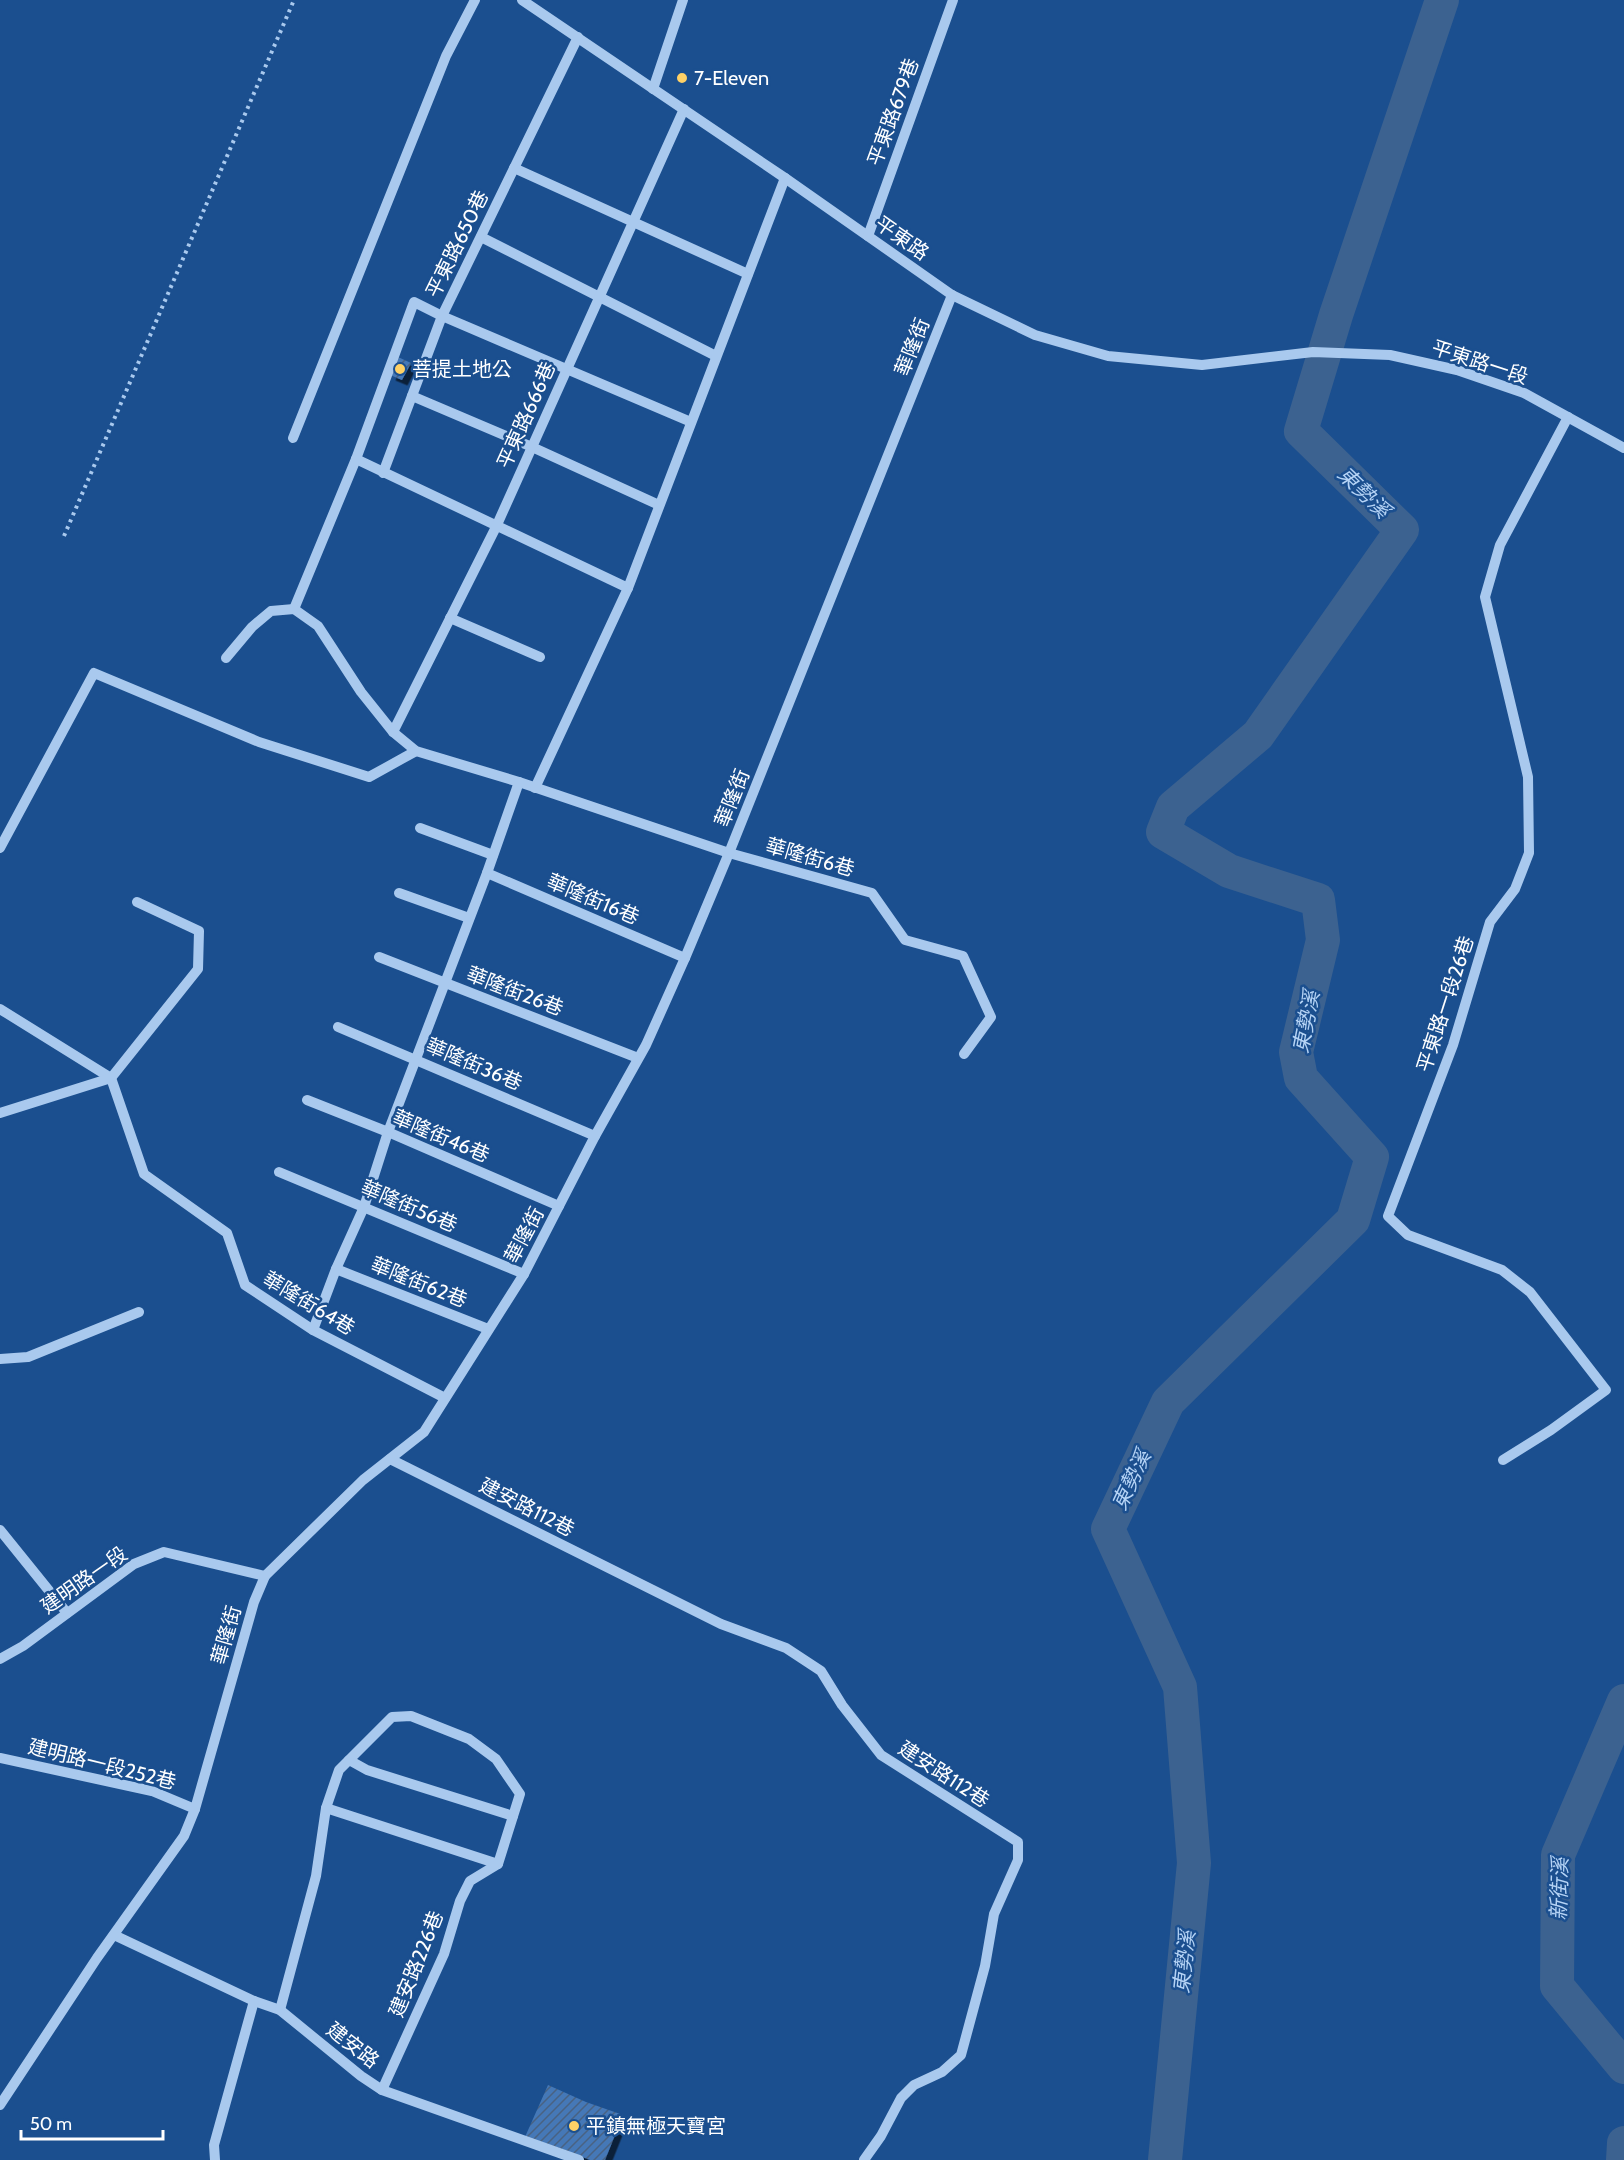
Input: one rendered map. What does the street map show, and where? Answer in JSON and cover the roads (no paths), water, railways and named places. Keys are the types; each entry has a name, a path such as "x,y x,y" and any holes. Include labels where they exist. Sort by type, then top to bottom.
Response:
{"street":[{"path":"293,438 446,56 475,0"},
{"name":"平東路","path":"522,0 785,178 952,295 1035,335 1108,356 1202,365 1313,352"},
{"path":"653,88 683,0"},
{"name":"平東路679巷","path":"868,236 953,0"},
{"name":"平東路650巷","path":"383,473 442,316 578,37"},
{"name":"平東路666巷","path":"393,732 496,527 684,109"},
{"path":"514,168 748,274"},
{"path":"535,788 627,588 785,178"},
{"path":"481,237 716,356"},
{"name":"華隆街","path":"0,2105 114,1935 184,1836 195,1809 254,1602 265,1576 363,1480 424,1432 524,1274 638,1058 685,958 729,853 952,295"},
{"path":"294,609 356,459 414,302 692,422"},
{"name":"平東路一段","path":"1313,352 1390,355 1457,370 1524,393 1624,448"},
{"path":"412,396 659,505"},
{"name":"平東路一段26巷","path":"1503,1461 1606,1390 1530,1292 1502,1270 1408,1235 1388,1216 1453,1045 1490,922 1515,889 1529,853 1528,777 1485,597 1500,544 1568,417"},
{"path":"356,459 627,588"},
{"path":"0,848 94,673 259,742 369,777 416,751 393,732 361,692 318,626 294,609 271,611 252,627 226,658"},
{"path":"450,618 540,657"},
{"name":"華隆街6巷","path":"416,751 519,782 729,853 872,893 905,940 963,956 991,1017 964,1054"},
{"path":"313,1330 336,1269 364,1207 388,1132 487,873 519,782"},
{"path":"420,828 493,855"},
{"name":"華隆街16巷","path":"487,873 685,958"},
{"path":"399,893 469,918"},
{"path":"0,1113 111,1078 198,969 199,931 137,902"},
{"name":"華隆街26巷","path":"379,957 638,1058"},
{"path":"0,1009 111,1078"},
{"name":"華隆街36巷","path":"338,1027 595,1136"},
{"name":"華隆街64巷","path":"111,1078 144,1174 227,1233 244,1285 313,1330 445,1398"},
{"name":"華隆街46巷","path":"308,1100 559,1206"},
{"name":"華隆街56巷","path":"279,1172 524,1274"},
{"name":"華隆街62巷","path":"336,1269 488,1329"},
{"path":"0,1359 28,1358 139,1312"},
{"name":"建安路112巷","path":"390,1459 721,1624 786,1648 821,1671 842,1705 881,1755 1018,1842 1018,1860 994,1914 985,1966 961,2055 942,2072 914,2085 901,2098 881,2136 864,2160"},
{"path":"0,1530 67,1613"},
{"name":"建明路一段","path":"0,1659 23,1646 134,1564 164,1552 265,1576"},
{"path":"280,2010 316,1876 326,1808 339,1770 392,1717 411,1716 469,1739 496,1758 520,1794 498,1864 326,1808"},
{"name":"建明路一段252巷","path":"0,1758 152,1791 195,1809"},
{"path":"349,1760 367,1770 513,1816"},
{"name":"建安路226巷","path":"382,2090 444,1954 460,1901 470,1881 498,1864"},
{"name":"建安路","path":"114,1935 254,2001 280,2010 382,2090 579,2160"},
{"path":"215,2160 214,2145 254,2001"}],"waterway":[{"name":"東勢溪","path":"1165,2160 1194,1863 1180,1687 1108,1529 1168,1402 1353,1220 1372,1157 1301,1078 1296,1052 1323,940 1318,900 1229,871 1163,832 1173,807 1258,735 1402,530 1301,431 1336,315 1442,0"},
{"name":"新街溪","path":"1624,1701 1558,1855 1557,1986 1624,2067"},
{"name":"新街溪","path":"1623,2160 1624,2143"}],"place":[{"name":"7-Eleven","path":"682,78"},
{"name":"菩提土地公","path":"400,369"},
{"name":"平鎮無極天寶宮","path":"574,2126"}]}
